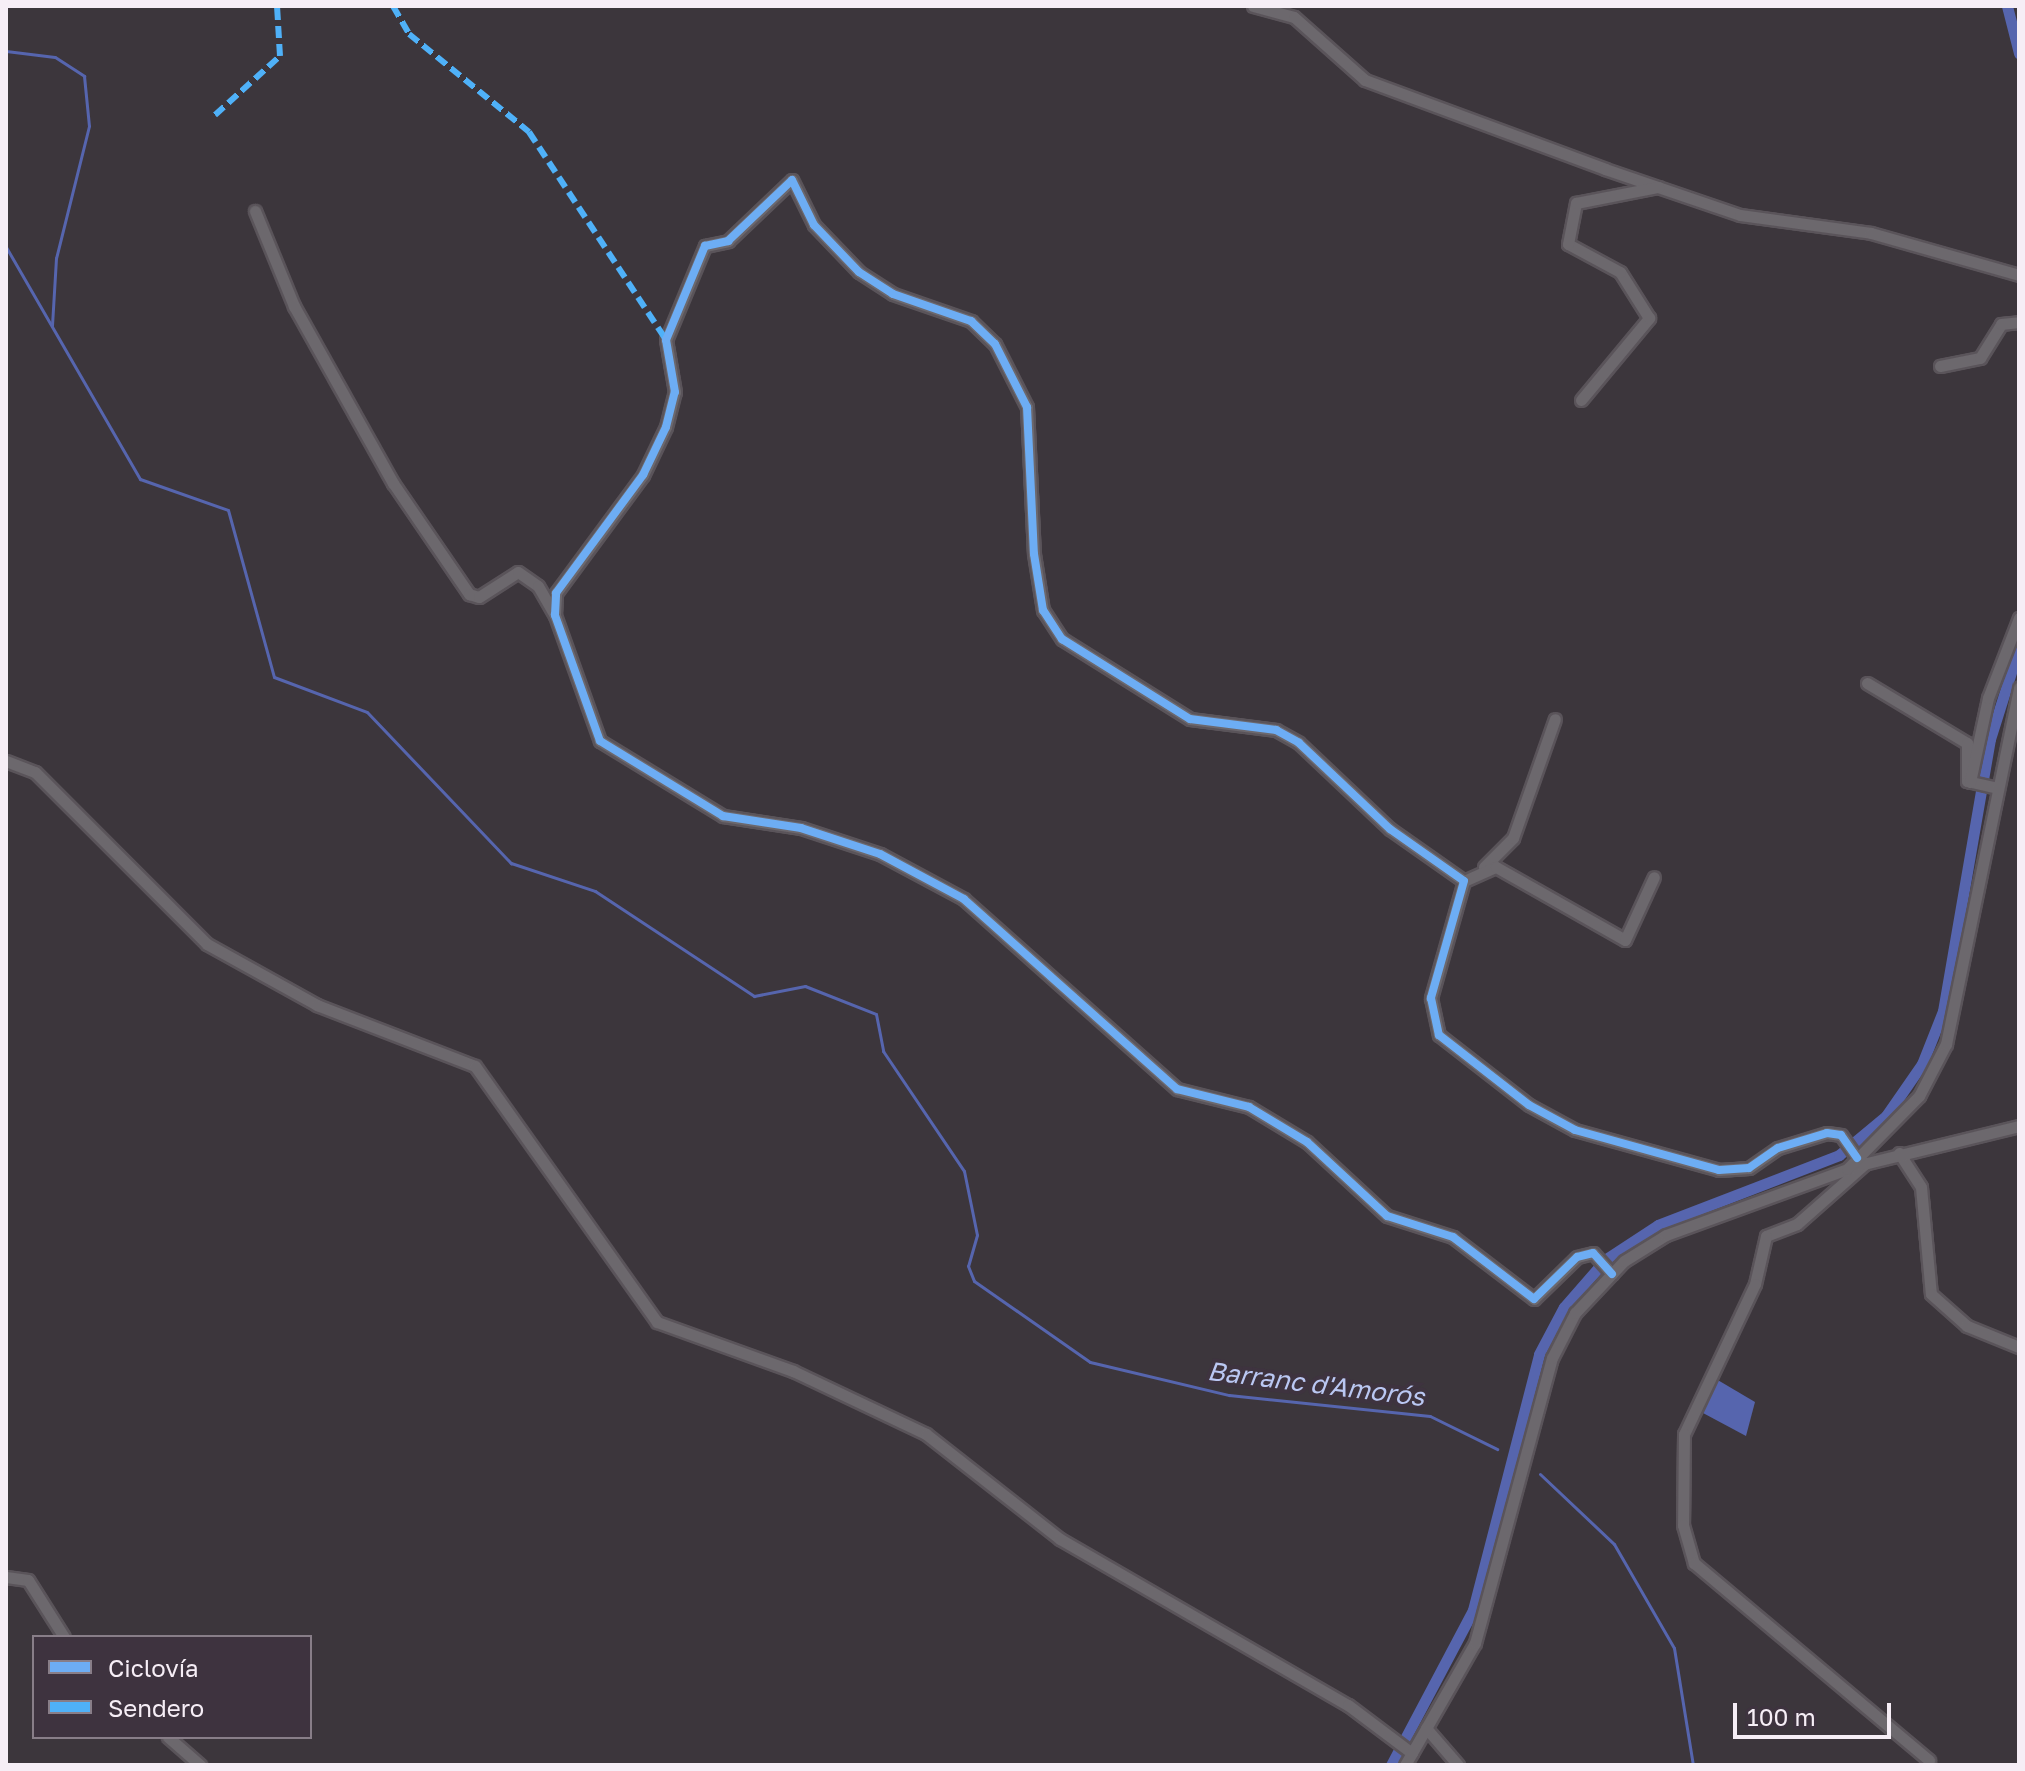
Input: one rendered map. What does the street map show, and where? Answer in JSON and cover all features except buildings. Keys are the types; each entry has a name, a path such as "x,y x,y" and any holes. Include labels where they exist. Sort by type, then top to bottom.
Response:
{"street":[{"path":"1253,6 1294,17 1365,80 1659,187 1740,215 1871,233 2019,275"},
{"path":"555,615 557,588 643,475 666,427 675,392 666,340 692,287 692,267 705,246 728,241 792,180 814,225 859,272 893,294 971,321 995,344 1027,407 1034,554 1043,610 1062,639 1190,719 1276,730 1299,743 1390,829 1464,881"},
{"path":"1581,400 1649,318 1620,272 1568,244 1576,203 1659,187"},
{"path":"255,211 294,306 393,483 469,594 479,597 518,572 538,586 555,615 600,741 661,784 723,816 801,828 880,854 964,899 1177,1089 1249,1107 1307,1142 1387,1216 1453,1237 1534,1299 1577,1257 1593,1253 1612,1274"},
{"path":"1940,366 1980,358 2001,324 2019,322"},
{"path":"1972,784 1988,698 2019,618"},
{"path":"1867,683 1967,743 1964,775 1972,784 1997,788"},
{"path":"1929,1760 1694,1563 1683,1525 1684,1434 1755,1284 1766,1236 1797,1224 1862,1161 1919,1096 1946,1044 2019,687"},
{"path":"1555,719 1513,838 1484,867 1464,881 1446,925 1429,1018 1439,1035 1529,1105 1575,1130 1719,1170 1749,1168 1778,1148 1841,1135 1862,1161"},
{"path":"6,761 35,772 207,944 317,1005 475,1066 657,1322 793,1371 926,1434 1060,1539 1348,1705 1412,1753"},
{"path":"1484,867 1496,867 1625,940 1654,877"},
{"path":"1405,1765 1475,1643 1552,1358 1575,1313 1612,1274 1666,1235 1862,1161 2019,1126"},
{"path":"1899,1153 1921,1187 1931,1294 1967,1326 2019,1347"},
{"path":"6,1577 28,1580 63,1635"},
{"path":"1426,1728 1458,1765"},
{"path":"170,1739 200,1765"}],"water":[{"path":"1716,1379 1755,1402 1746,1436 1703,1413"}],"waterway":[{"path":"2007,6 2019,53"},
{"path":"6,51 55,57 84,76 89,126 56,258 52,326"},
{"name":"Barranc d'Amorós","path":"6,247 140,479 228,510 274,677 367,712 511,863 595,891 754,996 805,986 876,1014 883,1051 964,1171 977,1235 968,1266 974,1281 1090,1362 1229,1395 1430,1416 1497,1449"},
{"path":"1391,1765 1473,1610 1539,1354 1564,1307 1606,1259 1658,1225 1839,1155 1886,1116 1922,1064 1943,1011 1990,739 2019,647"},
{"path":"1540,1474 1614,1544 1674,1648 1693,1765"}],"marked path":[{"path":"215,115 280,56 277,6"},
{"path":"393,6 409,34 529,132 666,340"}],"cycle path":[{"path":"1612,1274 1593,1253 1577,1257 1534,1299 1453,1237 1387,1216 1307,1142 1249,1107 1177,1089 964,899 880,854 801,828 723,816 600,741 555,615 556,593 643,475 666,427 675,392 666,340 705,246 728,241 792,180 814,225 859,272 893,294 971,321 995,344 1027,407 1034,554 1043,610 1062,639 1190,719 1276,730 1299,743 1390,829 1464,881 1431,998 1439,1035 1529,1105 1575,1130 1719,1170 1749,1168 1778,1148 1827,1133 1841,1135 1857,1158"}]}
